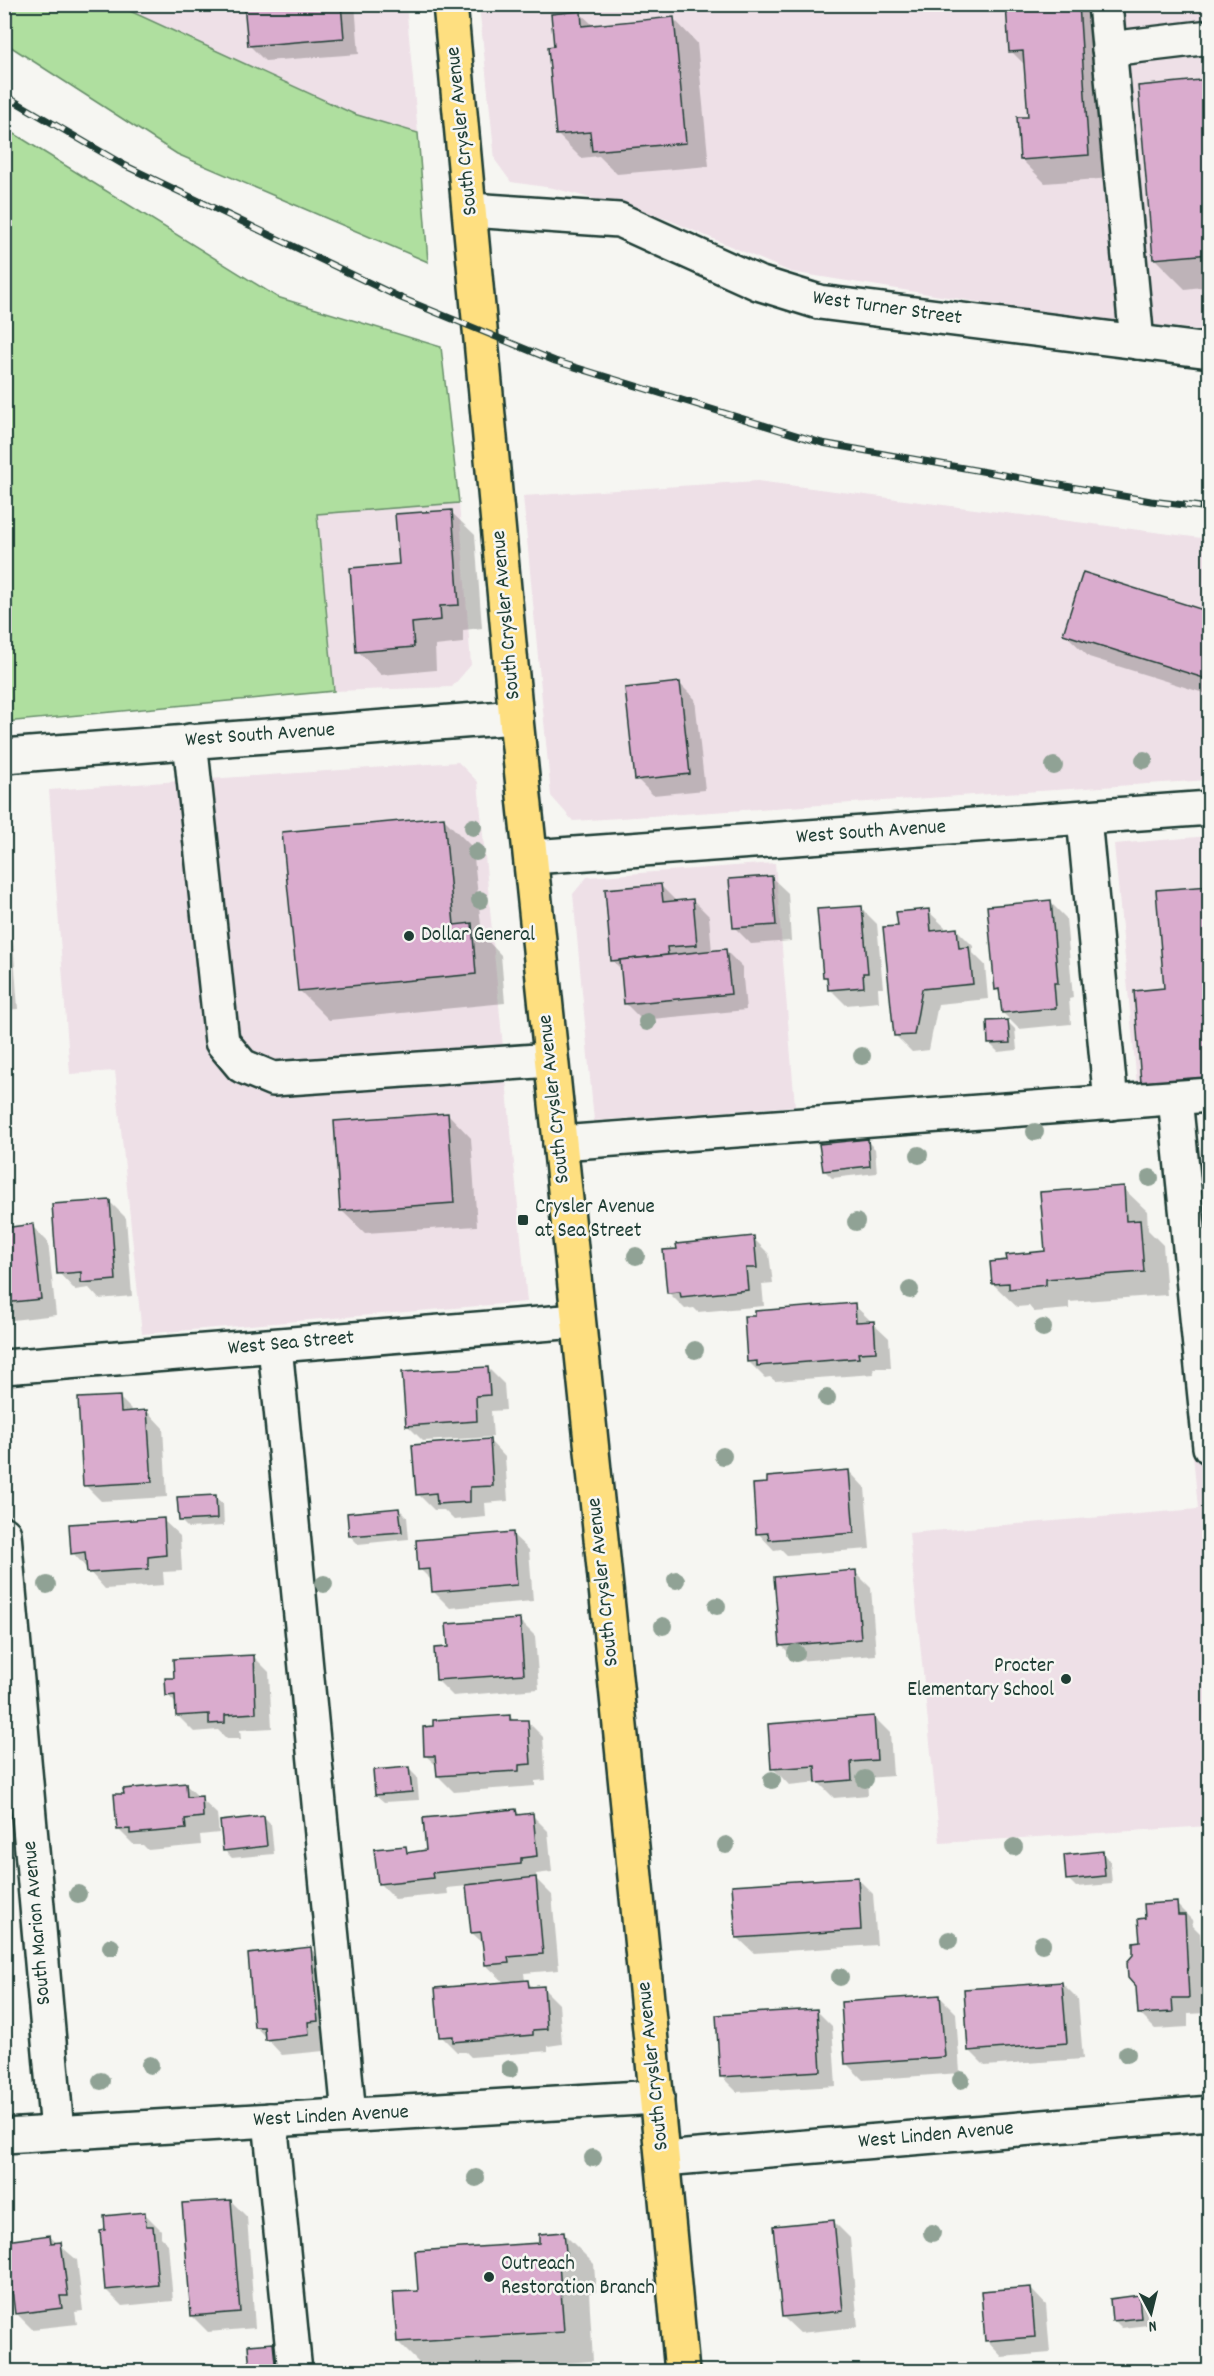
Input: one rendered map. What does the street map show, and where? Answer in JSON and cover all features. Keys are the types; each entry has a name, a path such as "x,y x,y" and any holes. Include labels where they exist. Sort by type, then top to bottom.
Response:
{"main road":[{"name":"South Crysler Avenue","path":"450,4 471,210 516,717 657,2097 682,2372"}],"street":[{"path":"1105,4 1137,342"},
{"path":"1109,49 1209,37"},
{"name":"West Turner Street","path":"471,210 619,220 758,283 819,302 1209,351"},
{"name":"West South Avenue","path":"4,756 516,717"},
{"path":"190,741 222,1042 242,1066 273,1079 552,1060"},
{"name":"West South Avenue","path":"532,857 1209,808"},
{"path":"1084,818 1111,1103"},
{"path":"560,1143 1209,1095"},
{"path":"1175,1098 1207,1389 1209,1447"},
{"name":"West Sea Street","path":"4,1367 577,1321"},
{"path":"275,1346 349,2115"},
{"name":"South Marion Avenue","path":"4,1534 57,2132"},
{"name":"West Linden Avenue","path":"4,2136 657,2097"},
{"name":"West Linden Avenue","path":"663,2159 1209,2113"},
{"path":"270,2120 295,2372"}],"shaded area":[{"path":"117,5 406,5 418,133 354,114"},
{"path":"479,5 1209,5 1209,331 1059,315 791,272 664,218 553,188 511,182 495,160"},
{"path":"757,481 1209,539 1209,780 573,821 551,796 523,496"},
{"path":"459,503 471,665 452,687 334,691 317,513"},
{"path":"458,762 478,782 527,1302 142,1334 115,1071 70,1074 49,790"},
{"path":"1209,836 1209,1078 1137,1084 1114,844"},
{"path":"775,863 795,1106 594,1121 573,894 587,877"},
{"name":"Procter Elementary School","path":"1209,1354 1209,1826 940,1843 909,1533 1198,1509 1184,1356"}],"green space":[{"path":"4,5 117,5 354,114 418,133 428,262 177,154 5,43"},
{"path":"5,128 277,297 441,347 459,503 317,514 334,691 5,722"}],"building":[{"path":"244,4 341,4 344,38 248,46"},
{"path":"1006,4 1079,4 1089,155 1020,160 1017,117 1028,117 1023,51 1009,52"},
{"path":"581,11 582,26 674,17 686,143 592,151 590,132 556,135 548,47 554,46 551,14"},
{"path":"1210,79 1210,254 1153,259 1138,86"},
{"path":"452,510 459,605 440,606 441,620 412,623 414,647 356,652 350,568 399,564 395,514"},
{"path":"1083,572 1210,612 1210,680 1063,634"},
{"path":"680,682 690,774 635,780 625,688"},
{"path":"444,817 454,925 472,923 476,974 298,991 282,832"},
{"path":"772,876 776,925 733,928 729,879"},
{"path":"661,884 663,902 693,899 697,945 667,947 668,955 611,961 605,889"},
{"path":"1210,886 1210,1077 1141,1083 1134,991 1164,988 1156,890"},
{"path":"1051,900 1058,983 1054,983 1056,1008 1002,1013 999,989 995,990 987,906"},
{"path":"862,906 868,973 863,973 864,987 828,990 827,977 823,977 817,909"},
{"path":"929,909 931,931 957,928 959,948 969,947 973,984 922,989 914,1035 894,1036 883,927 898,926 896,912"},
{"path":"726,949 731,994 624,1004 620,960"},
{"path":"1008,1020 1010,1043 988,1044 987,1021"},
{"path":"448,1113 454,1203 340,1211 334,1121"},
{"path":"868,1139 870,1166 823,1171 819,1144"},
{"path":"1124,1186 1126,1221 1140,1220 1144,1272 1046,1279 1046,1285 1009,1289 1009,1283 992,1284 990,1262 1007,1260 1006,1255 1045,1251 1040,1192"},
{"path":"110,1200 116,1280 81,1283 81,1272 57,1274 52,1204"},
{"path":"33,1224 41,1299 4,1303 4,1228"},
{"path":"754,1236 757,1268 746,1268 748,1290 681,1297 680,1292 667,1293 663,1250 677,1249 676,1244"},
{"path":"855,1303 856,1322 874,1321 876,1352 858,1353 859,1358 757,1366 757,1361 747,1362 744,1316 755,1316 755,1311"},
{"path":"488,1367 490,1395 476,1396 477,1421 406,1426 402,1372"},
{"path":"120,1396 121,1412 147,1410 152,1482 83,1486 78,1398"},
{"path":"490,1439 493,1486 470,1487 470,1502 437,1504 436,1493 416,1495 412,1445"},
{"path":"849,1470 854,1533 769,1540 768,1533 756,1534 753,1484 767,1483 767,1477"},
{"path":"216,1495 217,1519 179,1521 177,1497"},
{"path":"399,1508 402,1532 349,1536 347,1513"},
{"path":"164,1518 166,1555 148,1557 148,1569 87,1573 85,1552 71,1554 69,1524"},
{"path":"513,1532 517,1585 432,1592 430,1569 418,1570 416,1540"},
{"path":"856,1570 861,1639 780,1646 774,1577"},
{"path":"520,1619 524,1674 436,1680 434,1648 448,1647 446,1624"},
{"path":"254,1655 256,1713 225,1715 225,1723 209,1724 209,1714 176,1716 175,1695 166,1696 165,1678 174,1678 173,1659"},
{"path":"510,1715 510,1720 528,1720 531,1764 519,1765 519,1771 437,1776 435,1756 424,1756 423,1727 433,1726 433,1720"},
{"path":"874,1716 877,1760 851,1762 852,1780 816,1783 815,1766 771,1769 768,1724"},
{"path":"409,1767 412,1792 375,1795 373,1770"},
{"path":"186,1783 187,1797 202,1796 203,1817 185,1819 186,1829 130,1834 130,1829 117,1830 114,1794 124,1794 123,1789"},
{"path":"516,1809 517,1815 533,1813 537,1856 521,1858 521,1864 432,1873 433,1878 378,1884 374,1849 406,1846 407,1853 426,1850 423,1818"},
{"path":"264,1816 267,1846 223,1851 220,1821"},
{"path":"1103,1851 1105,1876 1066,1880 1064,1855"},
{"path":"536,1877 543,1954 508,1957 509,1963 485,1965 481,1932 471,1933 466,1885"},
{"path":"858,1877 861,1930 736,1938 732,1885"},
{"path":"1177,1902 1178,1915 1185,1915 1189,1998 1172,1998 1173,2012 1138,2014 1136,1987 1128,1978 1127,1962 1133,1955 1133,1942 1140,1941 1138,1919 1145,1918 1144,1904"},
{"path":"311,1947 318,2021 308,2022 309,2035 265,2040 264,2027 254,2027 248,1954"},
{"path":"528,1980 529,1987 544,1986 547,2029 533,2030 533,2035 453,2042 453,2036 439,2037 435,1988"},
{"path":"1062,1982 1067,2043 968,2051 964,1989"},
{"path":"940,1995 945,2057 845,2064 841,2002"},
{"path":"817,2009 821,2071 720,2077 716,2015"},
{"path":"231,2200 240,2312 191,2316 182,2203"},
{"path":"145,2212 146,2226 153,2226 158,2285 105,2290 100,2231 105,2230 104,2216"},
{"path":"834,2220 843,2311 782,2317 773,2226"},
{"name":"Outreach Restoration Branch","path":"564,2232 567,2262 559,2263 564,2332 397,2342 393,2292 418,2291 415,2251 539,2243 539,2234"},
{"path":"50,2235 51,2243 61,2242 68,2296 60,2296 62,2308 15,2314 6,2241"},
{"path":"1031,2287 1035,2337 985,2341 981,2291"},
{"path":"1139,2295 1141,2318 1112,2321 1110,2299"},
{"path":"273,2343 276,2372 250,2372 248,2345"}],"railway":[{"path":"4,95 124,165 401,298 555,361 822,443 1151,501 1210,508"}],"place":[{"name":"Dollar General","path":"409,936"},
{"name":"Crysler Avenue at Sea Street","path":"523,1220"},
{"name":"Procter Elementary School","path":"1066,1679"},
{"name":"Outreach Restoration Branch","path":"489,2277"}]}
